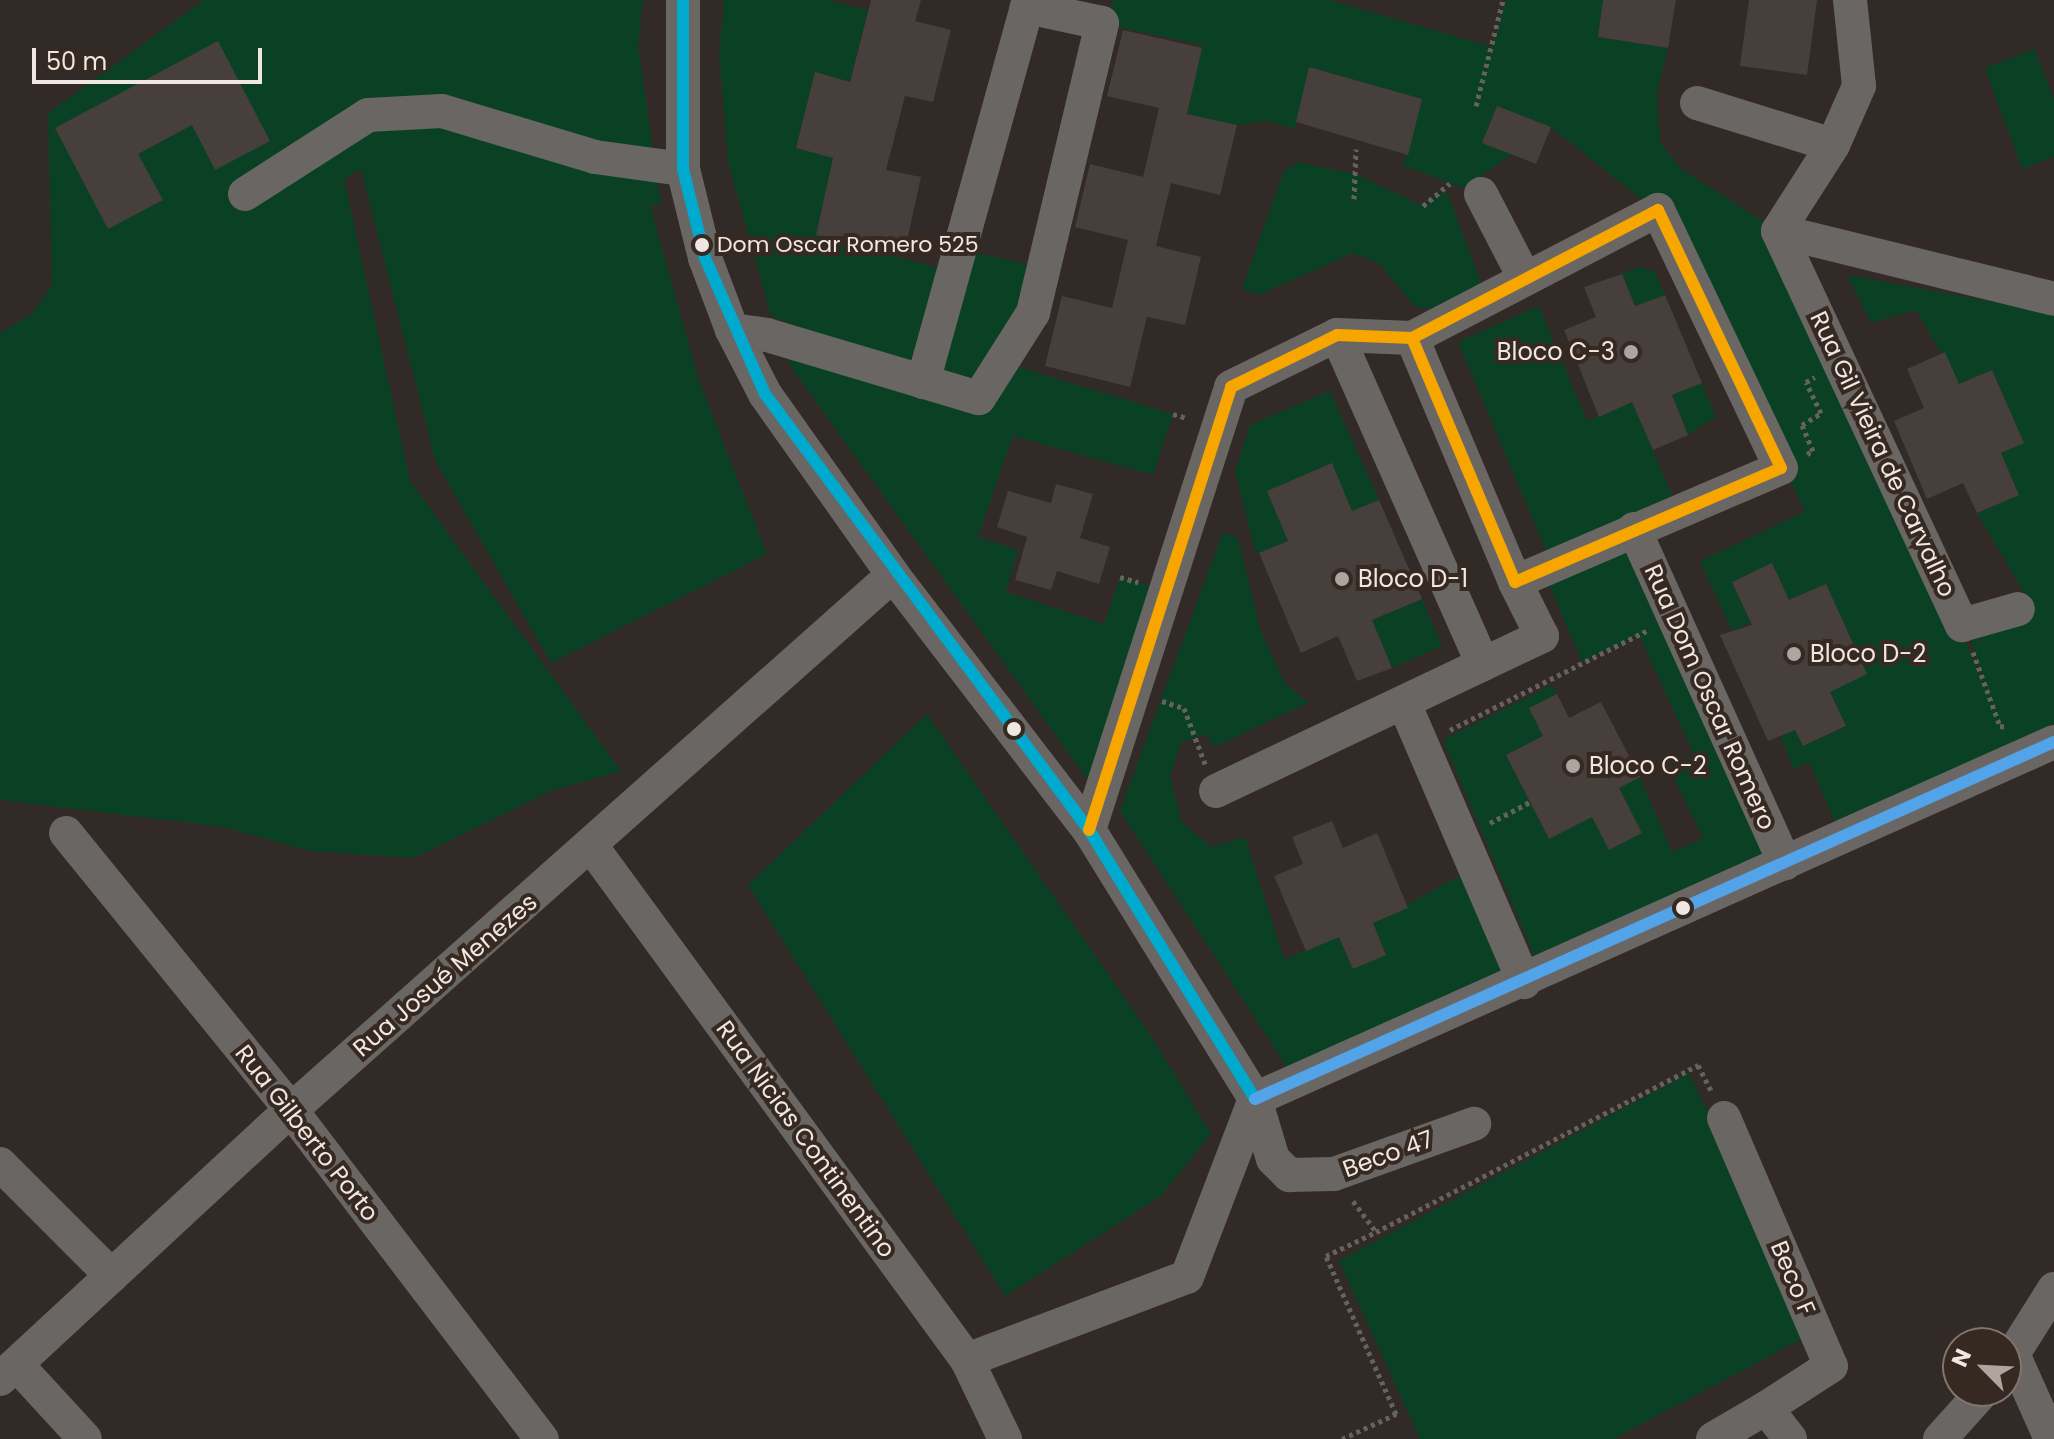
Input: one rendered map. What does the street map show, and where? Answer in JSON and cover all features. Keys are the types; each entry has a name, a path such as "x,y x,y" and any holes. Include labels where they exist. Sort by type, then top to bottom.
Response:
{"street":[{"path":"683,0 683,169 705,258 732,330 765,394 893,575 1089,830 1255,1099"},
{"path":"1850,0 1859,86 1833,145 1778,231 2054,299"},
{"path":"732,330 801,345 923,382 979,398 1033,313 1102,23 1028,4 923,382"},
{"path":"1697,103 1833,145"},
{"path":"245,194 368,115 442,111 595,157 683,169"},
{"path":"1466,188 1525,279"},
{"path":"1089,830 1231,387 1337,335 1412,338 1658,210 1781,468 1515,582"},
{"name":"Rua Gil Vieira de Carvalho","path":"1778,231 1962,625 2018,609"},
{"path":"1337,335 1483,664"},
{"path":"1216,791 1542,636 1515,582 1412,338"},
{"name":"Rua Dom Oscar Romero","path":"1634,529 1785,864"},
{"name":"Rua Josué Menezes","path":"8,1372 291,1110 592,847 893,575"},
{"path":"1404,703 1524,982"},
{"path":"967,1360 1187,1277 1255,1099 1524,982 2054,742"},
{"name":"Rua Gilberto Porto","path":"66,833 291,1110 542,1439"},
{"name":"Rua Nicias Continentino","path":"592,847 967,1360 999,1437"},
{"name":"Beco 47","path":"1255,1099 1273,1159 1289,1175 1334,1174 1474,1124"},
{"name":"Beco F","path":"1713,1439 1831,1366 1724,1118"},
{"path":"0,1164 112,1276"},
{"path":"2022,1341 2054,1289"},
{"path":"8,1372 85,1439"},
{"path":"2022,1384 2051,1439"},
{"path":"1940,1439 1969,1407"},
{"path":"1766,1408 1790,1439"}],"path":[{"path":"1476,106 1503,0"},
{"path":"1354,199 1356,149"},
{"path":"1423,206 1466,188"},
{"path":"1781,468 1813,451 1802,425 1821,413 1806,382 1840,363"},
{"path":"1962,625 2000,726 2015,728"},
{"path":"1436,737 1638,635"},
{"path":"1151,697 1184,708 1216,791"},
{"path":"1464,837 1530,802"},
{"path":"1342,1439 1396,1414 1326,1256 1698,1065 1724,1118"},
{"path":"1334,1174 1376,1232"}],"green space":[{"path":"204,0 643,0 638,45 661,205 650,205 699,381 767,554 551,663 435,460 361,169 344,179 410,481 621,771 551,791 414,858 309,851 224,827 0,800 0,333 32,314 52,285 48,113"},
{"path":"724,0 826,0 868,10 850,82 815,73 796,147 833,158 816,235 953,272 960,249 1043,268 1002,362 1173,414 1153,475 1013,436 978,537 1018,550 1006,592 1104,624 1120,577 1158,588 1088,780 791,367 786,354 801,345 800,327 771,316 728,162 719,54"},
{"path":"1113,0 1330,0 1492,47 1506,0 1603,0 1598,37 1668,48 1657,92 1660,142 1680,168 1778,231 1987,689 1971,641 2036,613 1977,513 2018,495 2001,453 2024,443 1992,370 1959,384 1916,310 1871,323 1847,275 2054,313 2054,723 1838,828 1809,762 1794,769 1780,736 1795,730 1803,746 1846,727 1830,691 1867,674 1826,584 1789,600 1772,563 1732,582 1751,622 1732,631 1700,561 1805,512 1662,204 1637,196 1551,127 1497,106 1482,143 1512,154 1464,188 1403,166 1421,99 1310,67 1295,129 1269,121 1237,125 1187,114 1202,45 1108,25"},
{"path":"2035,49 2054,100 2054,157 2022,169 1985,68"},
{"path":"1299,162 1355,174 1423,206 1440,192 1448,194 1483,289 1456,311 1415,307 1380,264 1353,253 1259,295 1242,289 1284,171"},
{"path":"1639,267 1655,272 1665,295 1635,306 1622,274"},
{"path":"1539,306 1587,421 1632,402 1673,497 1547,553 1458,342"},
{"path":"1702,383 1716,417 1688,435 1672,395"},
{"path":"1330,391 1379,500 1352,511 1332,464 1268,491 1288,541 1256,554 1235,472 1250,425"},
{"path":"1634,529 1766,861 1537,962 1443,740 1552,685 1557,694 1543,736 1506,755 1548,838 1592,817 1609,850 1642,833 1619,788 1640,777 1672,852 1703,838 1669,767 1694,755 1639,635 1582,662 1543,570"},
{"path":"1223,532 1238,538 1261,632 1285,683 1308,703 1214,747 1206,734 1181,743 1170,775 1181,821 1211,847 1245,837 1284,959 1339,937 1353,969 1386,955 1373,923 1478,866 1515,972 1290,1072 1120,811"},
{"path":"1422,599 1442,646 1392,668 1372,620"},
{"path":"927,714 1151,1036 1211,1134 1161,1196 1005,1296 748,885"},
{"path":"1689,1073 1815,1332 1613,1439 1420,1439 1339,1261"}],"building":[{"path":"871,0 921,0 915,21 951,30 933,102 905,96 886,170 921,177 904,254 816,235 833,158 796,148 815,72 850,82"},
{"path":"1603,0 1676,0 1668,48 1598,37"},
{"path":"1749,0 1817,0 1807,75 1740,66"},
{"path":"1123,30 1202,48 1187,114 1237,125 1220,195 1171,183 1156,246 1201,257 1185,325 1147,317 1130,387 1045,366 1062,296 1112,308 1128,240 1075,227 1090,164 1143,177 1159,108 1107,96"},
{"path":"218,41 270,141 215,170 192,125 138,154 163,200 108,229 55,128"},
{"path":"1309,67 1422,99 1408,155 1296,122"},
{"path":"1497,106 1551,127 1536,164 1482,143"},
{"name":"Bloco C-3","path":"1622,274 1635,306 1665,295 1702,383 1672,395 1688,435 1653,450 1632,402 1599,417 1564,330 1596,317 1584,287"},
{"path":"1945,352 1959,384 1992,370 2024,443 2001,453 2019,495 1977,513 1963,483 1927,499 1894,421 1924,408 1907,369"},
{"name":"Bloco D-1","path":"1332,463 1352,511 1379,500 1422,599 1372,620 1392,668 1357,681 1338,636 1301,653 1259,553 1288,541 1267,491"},
{"path":"1056,484 1093,494 1080,538 1110,547 1099,584 1057,571 1051,590 1015,580 1027,537 997,527 1008,491 1051,503"},
{"name":"Bloco D-2","path":"1772,563 1789,600 1826,584 1867,674 1830,692 1846,726 1803,746 1795,730 1768,741 1720,635 1752,625 1732,582"},
{"name":"Bloco C-2","path":"1557,694 1569,718 1601,702 1640,777 1619,788 1642,833 1609,850 1592,817 1549,839 1506,755 1543,736 1529,708"},
{"path":"1332,821 1343,848 1377,833 1408,908 1373,923 1386,955 1353,969 1339,937 1306,951 1274,876 1303,864 1292,837"}],"transit line":[{"path":"683,0 683,169 705,258 765,394 1089,830 1255,1099"},
{"path":"1089,830 1231,387 1337,335 1412,338 1515,582 1781,468 1658,210 1412,338"},
{"path":"1255,1099 2054,742"}],"place":[{"name":"Dom Oscar Romero 525","path":"702,245"},
{"name":"Bloco C-3","path":"1631,352"},
{"name":"Bloco D-1","path":"1342,579"},
{"name":"Bloco D-2","path":"1794,654"},
{"name":"Bloco C-2","path":"1573,766"}]}
